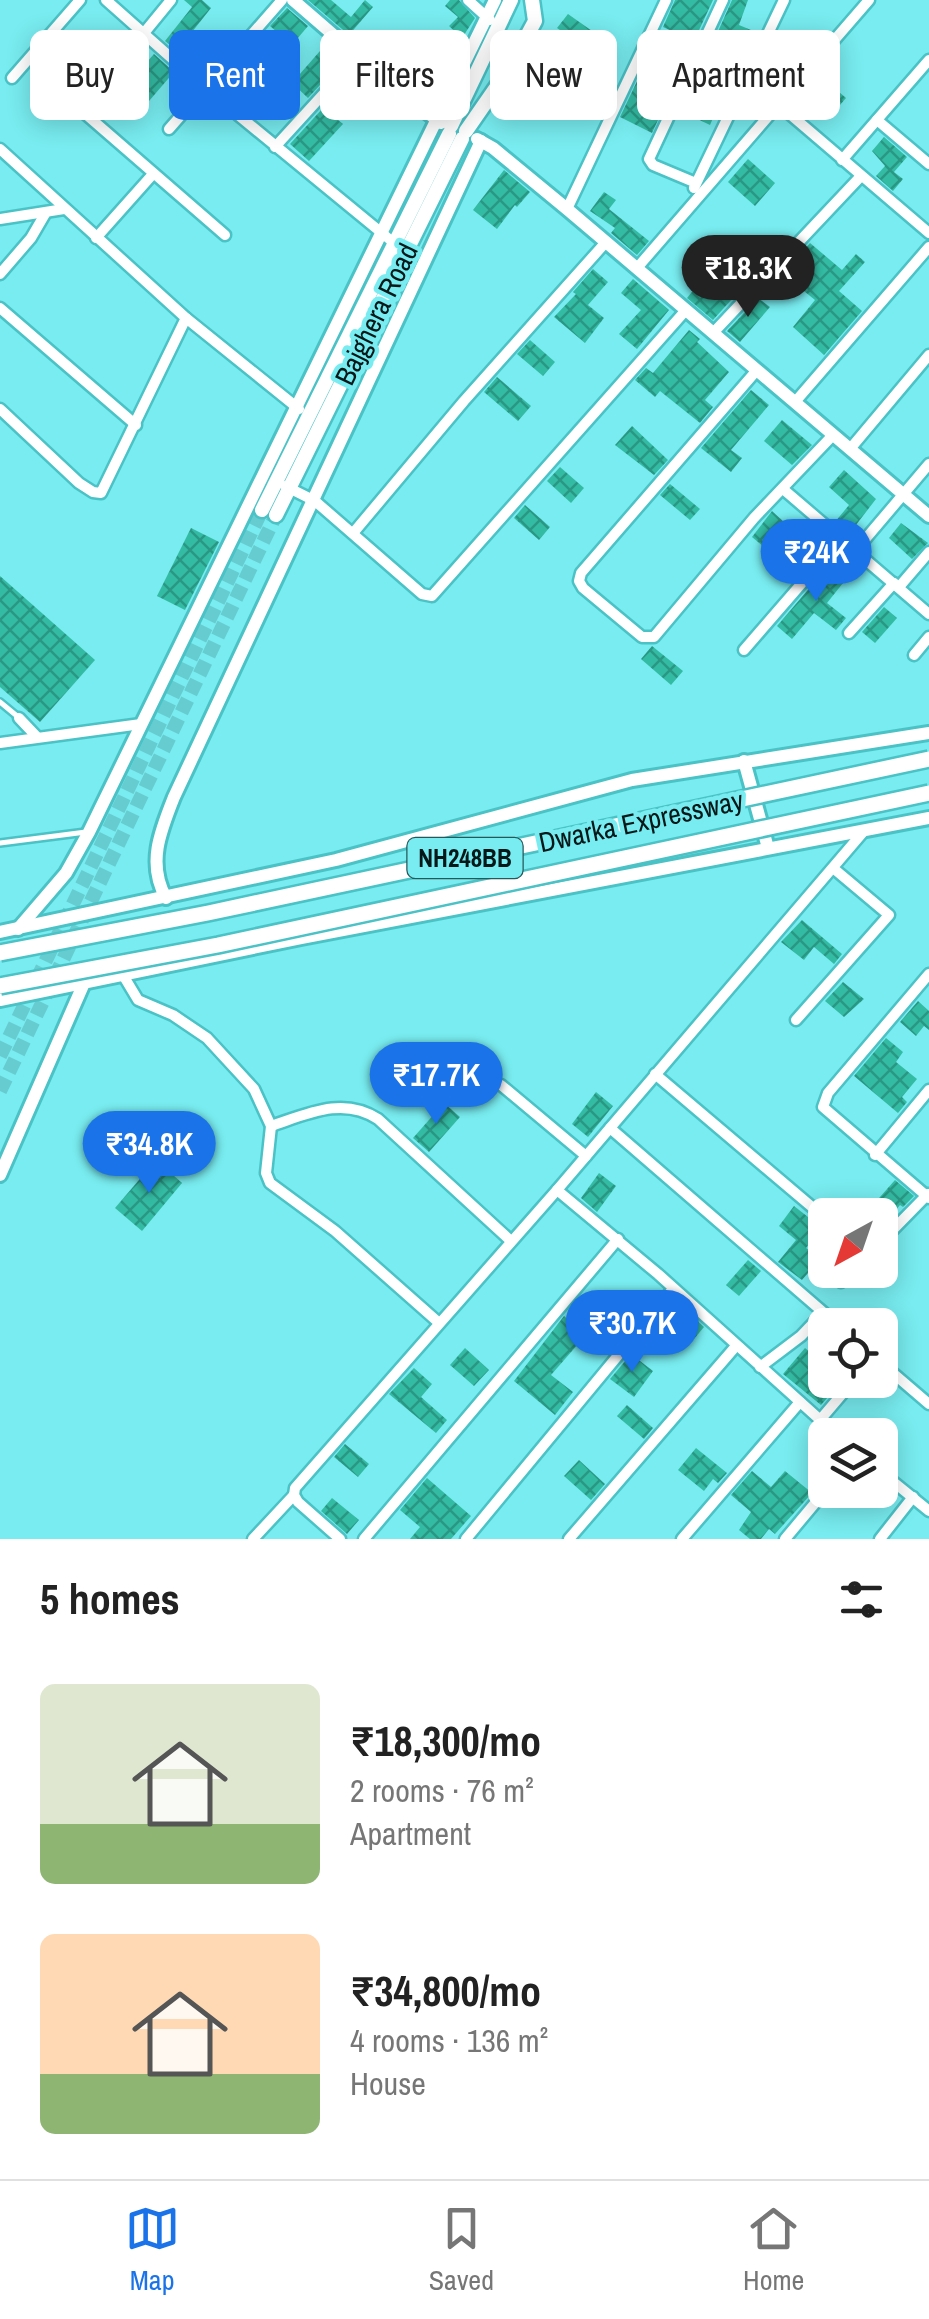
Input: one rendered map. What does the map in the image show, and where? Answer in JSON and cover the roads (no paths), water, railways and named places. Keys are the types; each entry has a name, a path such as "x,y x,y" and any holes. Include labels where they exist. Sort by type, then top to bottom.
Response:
{"highway":[{"name":"Dwarka Expressway","path":"0,953 208,913 929,760"},
{"name":"Dwarka Expressway","path":"0,986 233,942 929,793"}],"main road":[{"name":"Bajghera Road","path":"282,485 454,130 493,22 512,0"},
{"path":"532,0 534,22"},
{"name":"Bajghera Road","path":"282,485 302,411 454,130 509,69 534,22"},
{"path":"269,512 282,485"}],"street":[{"path":"12,78 80,0"},
{"path":"106,0 141,30"},
{"path":"146,30 171,0"},
{"path":"255,30 282,0"},
{"path":"293,0 328,30"},
{"path":"468,0 493,22"},
{"path":"493,22 495,0"},
{"path":"534,22 544,0"},
{"path":"567,209 666,0"},
{"path":"710,30 724,0"},
{"path":"770,30 784,0"},
{"path":"840,32 868,0"},
{"path":"149,38 169,56"},
{"path":"842,160 929,60"},
{"path":"275,147 320,98"},
{"path":"92,120 224,235"},
{"path":"170,128 177,120"},
{"path":"243,120 394,242"},
{"path":"441,120 480,141 567,209 929,516"},
{"path":"668,120 649,161 696,184"},
{"path":"692,204 696,184 727,120"},
{"path":"637,268 764,120"},
{"path":"796,120 929,234"},
{"path":"877,120 929,164"},
{"path":"18,928 66,873 89,832 302,411 380,231 454,130"},
{"path":"166,898 156,881 155,863 165,819 480,141"},
{"path":"0,149 186,318 302,411"},
{"path":"96,238 153,174"},
{"path":"713,333 862,176"},
{"path":"0,219 64,208"},
{"path":"0,274 31,238 45,214"},
{"path":"354,532 606,242"},
{"path":"795,402 929,248"},
{"path":"0,308 136,425"},
{"path":"282,485 315,501 422,594 435,594 686,310"},
{"path":"0,409 79,483 97,494 105,488 186,318"},
{"path":"850,449 929,355"},
{"path":"757,370 580,573 580,585 642,637 651,638 754,518 833,434"},
{"path":"856,550 929,464"},
{"path":"783,489 929,614"},
{"path":"744,650 841,538"},
{"path":"849,633 929,552"},
{"path":"914,656 929,637"},
{"path":"20,718 37,737"},
{"path":"0,744 141,724"},
{"path":"0,932 336,860 632,780 929,733"},
{"path":"744,761 768,848"},
{"path":"0,1000 929,818"},
{"path":"253,1539 864,830"},
{"path":"796,1020 889,915 833,868"},
{"path":"898,1225 928,1196 825,1110 824,1100 929,974"},
{"path":"123,975 138,1000 174,1015 207,1038 254,1090 272,1126 268,1179 336,1231 438,1322"},
{"path":"0,1174 84,983"},
{"path":"656,1074 808,1204"},
{"path":"501,1085 586,1156"},
{"path":"875,1155 929,1090"},
{"path":"272,1126 336,1106 364,1110 511,1241"},
{"path":"610,1128 818,1308"},
{"path":"557,1190 618,1239 818,1418"},
{"path":"364,1539 618,1239"},
{"path":"466,1539 673,1289"},
{"path":"760,1367 808,1328"},
{"path":"570,1539 736,1346"},
{"path":"898,1377 929,1404"},
{"path":"822,1418 839,1398"},
{"path":"682,1539 800,1402"},
{"path":"898,1486 929,1511"},
{"path":"294,1495 340,1539"},
{"path":"880,1539 912,1497"},
{"path":"784,1539 811,1508"}],"lane":[{"path":"0,702 20,718"},
{"path":"0,842 89,832"}],"tunnel":[{"path":"0,1056 262,510"},
{"path":"0,1091 276,515"}]}
